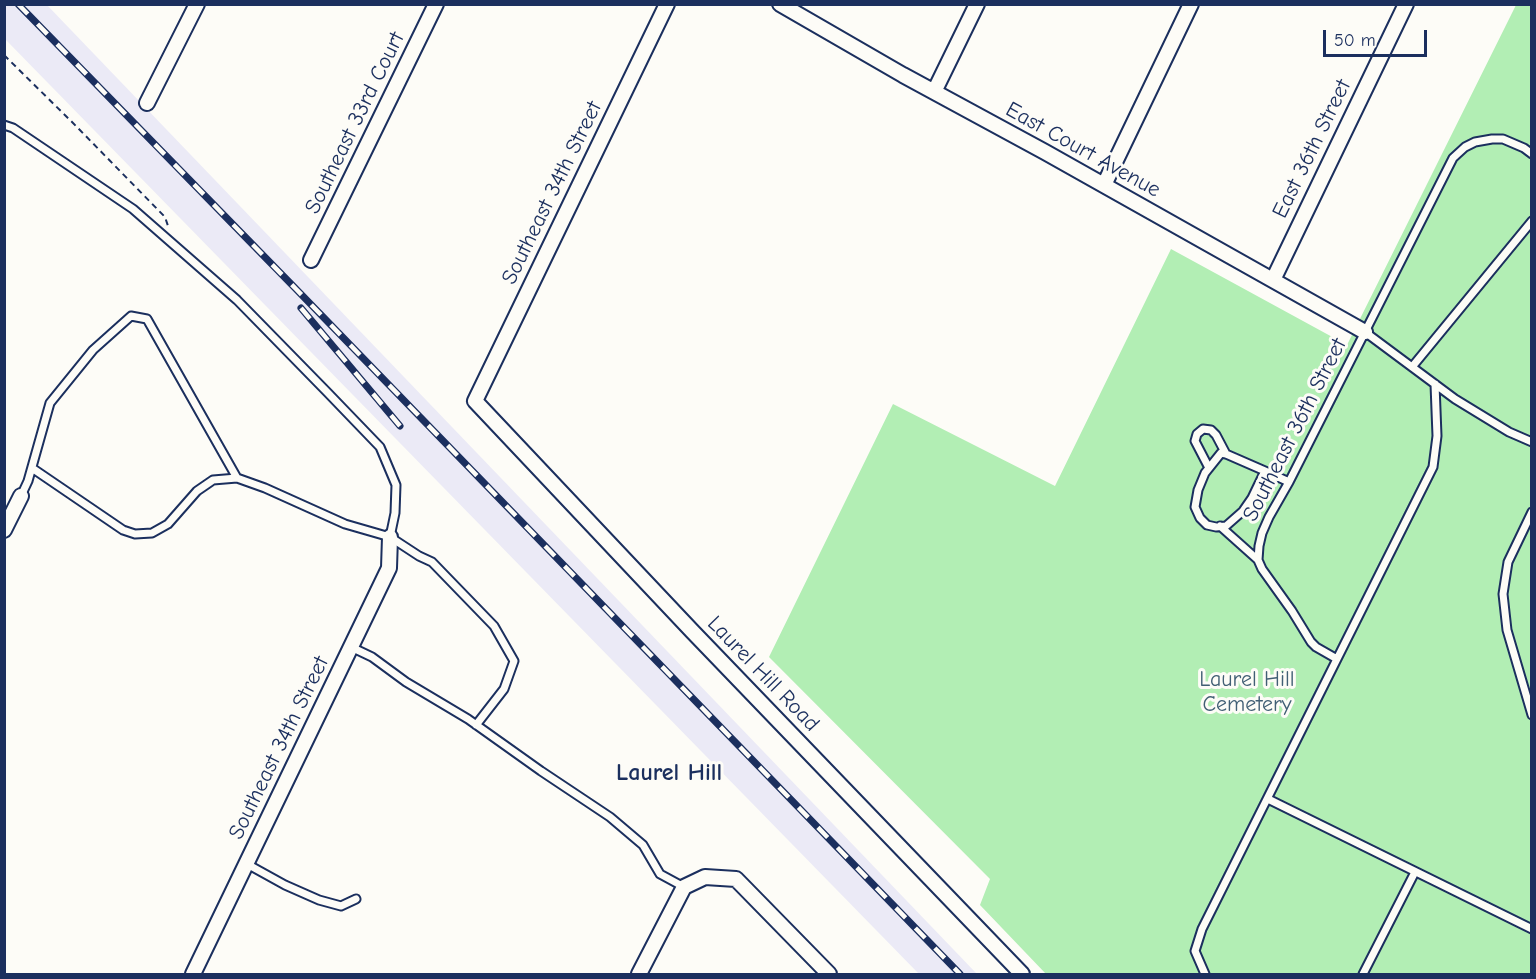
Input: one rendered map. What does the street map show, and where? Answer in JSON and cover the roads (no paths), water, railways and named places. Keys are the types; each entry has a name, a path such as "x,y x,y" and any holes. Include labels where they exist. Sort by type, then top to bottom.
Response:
{"street":[{"path":"147,103 197,4"},
{"name":"Southeast 33rd Court","path":"311,260 436,4"},
{"name":"Southeast 34th Street","path":"475,401 667,4"},
{"name":"East Court Avenue","path":"780,4 934,93 1104,185 1365,332"},
{"path":"934,93 977,4"},
{"path":"1104,185 1191,4"},
{"name":"East 36th Street","path":"1273,280 1406,4"},
{"name":"Laurel Hill Road","path":"475,401 1022,975"},
{"path":"4,530 21,496"},
{"name":"Southeast 34th Street","path":"193,975 389,568 390,537"},
{"path":"639,975 684,888 705,877 736,879 829,975"}],"lane":[{"path":"4,125 13,128 133,210 237,300 380,447 396,485 395,513 390,537"},
{"name":"Southeast 36th Street","path":"1258,560 1262,533 1269,517 1289,482 1453,158 1465,147 1492,138 1503,139 1532,154"},
{"path":"1412,367 1532,221"},
{"path":"21,496 28,481 50,403 93,350 131,316 147,319 237,478"},
{"path":"1365,332 1455,399 1509,432 1532,442"},
{"path":"1205,975 1195,951 1202,929 1433,467 1437,436 1435,384"},
{"path":"1209,468 1195,441 1197,434 1203,429 1211,430 1216,435 1226,454"},
{"path":"1265,471 1243,511 1226,526 1206,525 1200,518 1195,507 1198,490 1205,473 1221,453 1226,454 1265,471 1289,482"},
{"path":"32,468 123,530 135,534 152,533 168,524 197,491 213,480 237,478 345,524 390,537 432,562 494,626 514,661 504,689 476,725"},
{"path":"1532,512 1508,562 1503,594 1507,630 1532,715"},
{"path":"1220,526 1258,560 1311,642 1337,659"},
{"path":"351,647 372,657 406,682 476,725 610,817 643,845 660,874 684,888"},
{"path":"1268,799 1532,929"},
{"path":"247,864 319,900 341,906 356,899"},
{"path":"1363,975 1415,872"}],"railway":[{"path":"18,4 960,974"},
{"path":"301,308 400,426"}],"district":[{"name":"Laurel Hill","path":"669,773"}],"park label":[{"name":"Laurel Hill Cemetery","path":"1247,692"}]}
